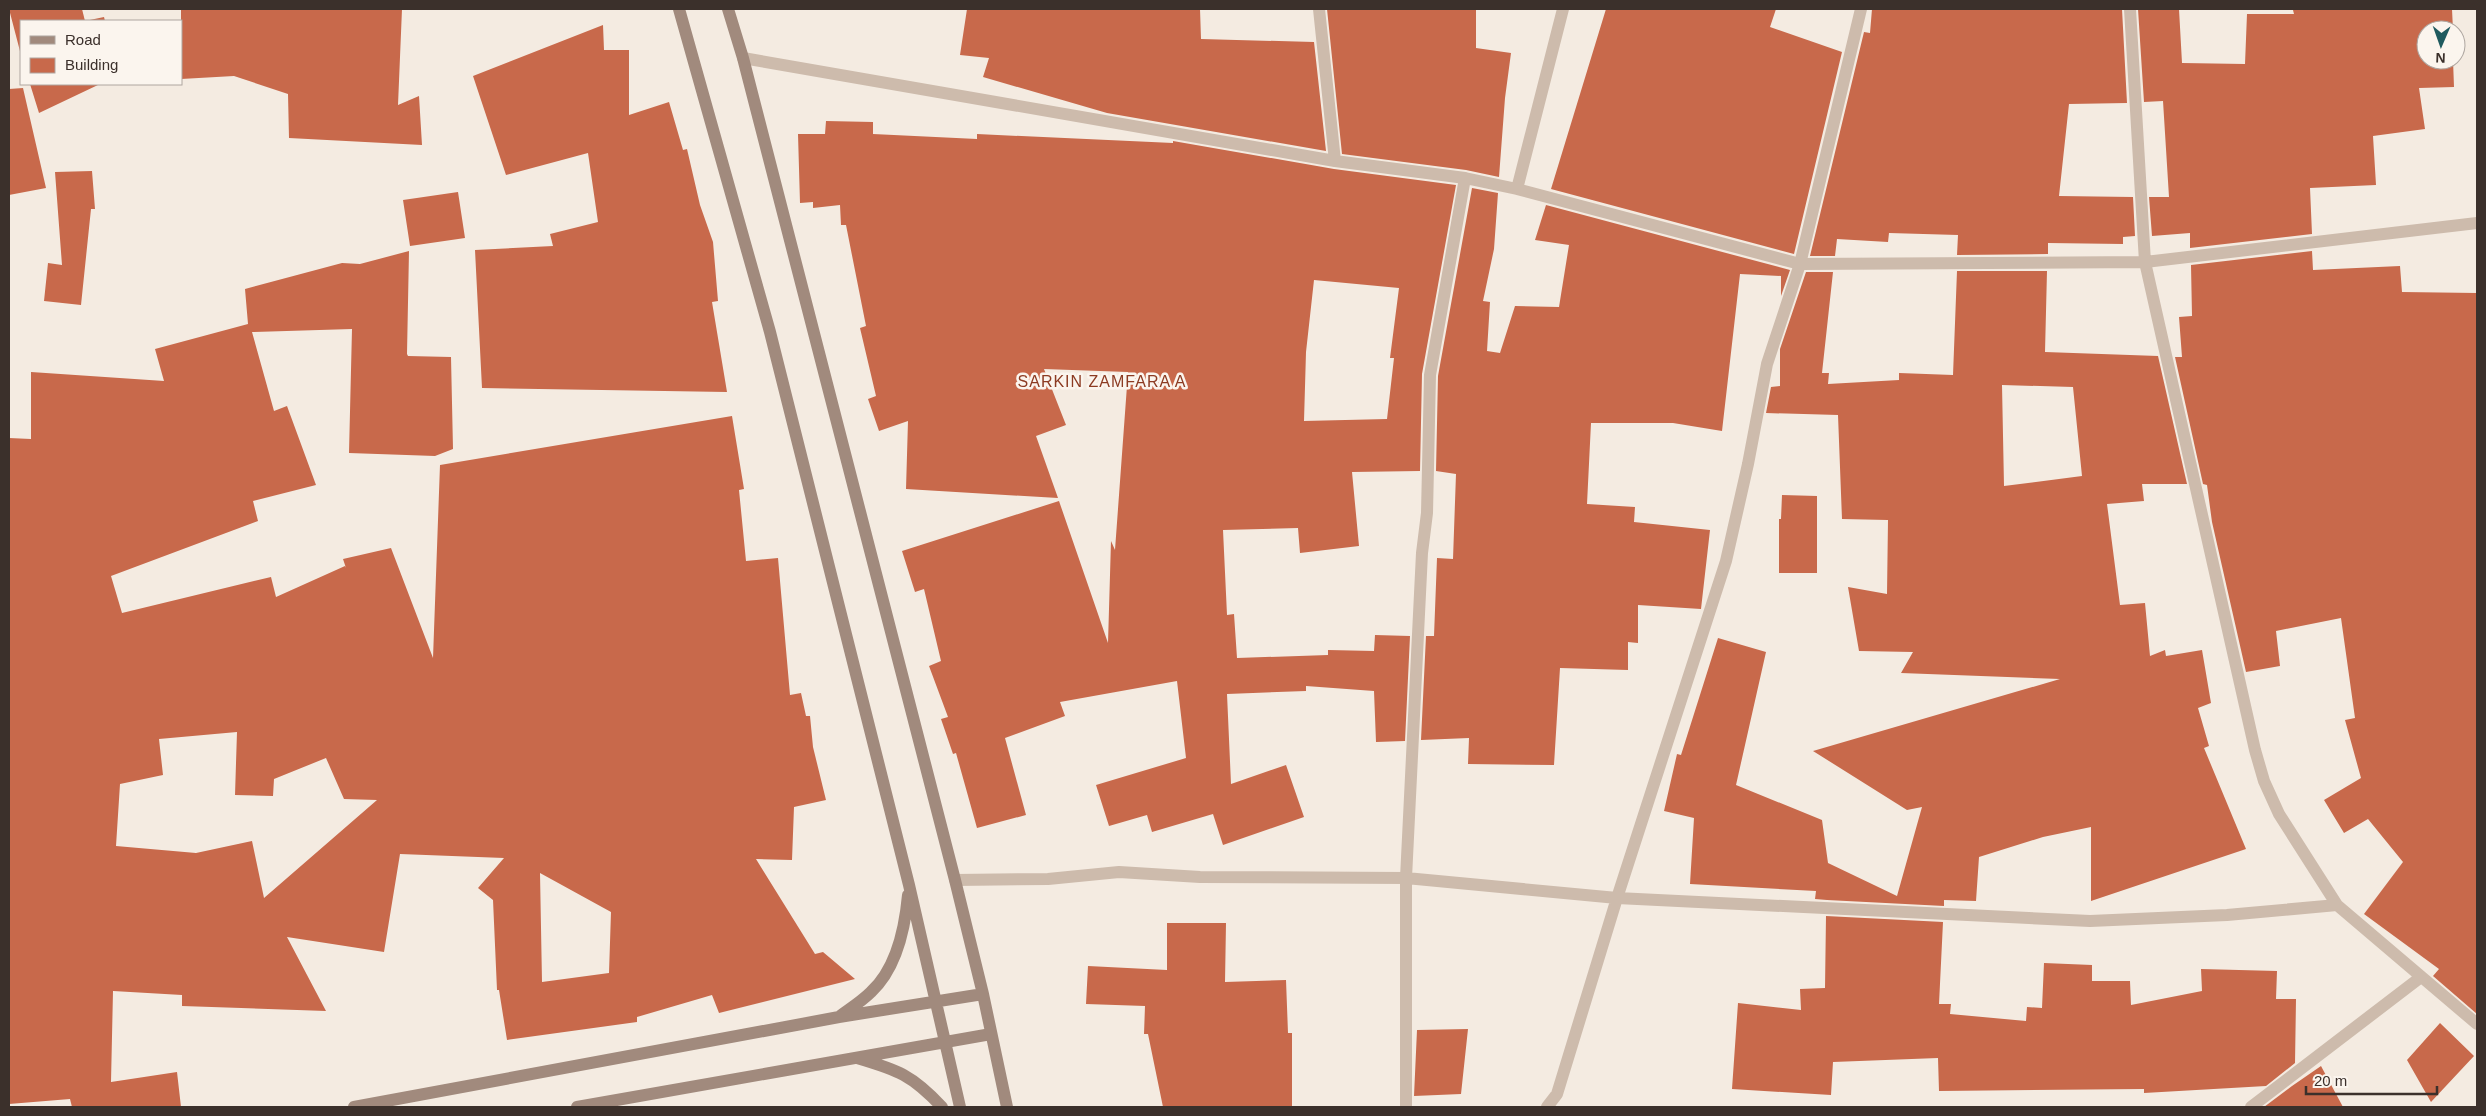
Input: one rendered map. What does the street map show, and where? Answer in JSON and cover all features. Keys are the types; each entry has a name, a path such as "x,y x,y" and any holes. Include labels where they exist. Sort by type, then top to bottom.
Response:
{"main road":[{"path":"679,9 770,332 909,885 960,1107"},
{"path":"728,9 743,58 955,880 983,994 1007,1107"},
{"path":"839,1017 873,991 890,966 905,930 909,885"},
{"path":"354,1107 839,1017 983,994"},
{"path":"577,1107 991,1034"},
{"path":"853,1057 896,1069 924,1088 942,1107"}],"street":[{"path":"1319,9 1334,161"},
{"path":"1517,189 1563,9"},
{"path":"1547,1107 1557,1094 1617,898 1726,561 1748,464 1767,364 1800,264 1861,9"},
{"path":"2130,9 2145,262 2255,750 2264,781 2279,814 2337,906 2477,1024"},
{"path":"743,58 1334,161 1465,178 1517,189 1800,264 2145,262 2477,223"},
{"path":"1406,1107 1406,878 1422,553 1427,513 1430,375 1465,178"},
{"path":"955,880 1048,879 1119,872 1200,877 1406,878 1617,898 2090,921 2227,915 2337,906"},
{"path":"2251,1107 2422,977"}],"building":[{"path":"9,9 82,9 85,20 20,20 20,51"},
{"path":"181,9 402,9 398,105 419,96 422,145 289,138 288,94 234,76 182,79"},
{"path":"967,9 1200,9 1201,39 1314,42 1326,151 1107,113 983,77 989,58 960,55"},
{"path":"1327,9 1476,9 1476,48 1511,53 1505,98 1499,177 1466,170 1342,154"},
{"path":"1606,9 1776,9 1770,27 1842,52 1794,254 1551,189"},
{"path":"1872,9 2122,9 2127,103 2069,104 2059,196 2133,197 2135,236 2123,237 2123,244 2048,243 2048,254 1957,255 1958,235 1889,233 1888,242 1837,239 1835,256 1810,256 1864,32 1870,33"},
{"path":"2138,9 2179,9 2182,63 2245,64 2247,14 2294,14 2293,10 2452,9 2453,20 2416,20 2416,70 2453,70 2454,87 2419,88 2425,129 2373,136 2376,185 2310,188 2312,234 2190,248 2190,233 2152,236 2149,197 2169,197 2163,101 2144,102"},
{"path":"104,17 105,20 90,20"},
{"path":"603,25 604,50 629,50 629,115 669,102 683,150 687,149 700,205 713,242 718,301 712,302 727,392 482,388 475,250 553,246 550,234 598,222 588,153 506,175 473,76"},
{"path":"30,85 98,85 39,113"},
{"path":"23,88 46,188 9,195 9,89"},
{"path":"826,121 873,122 873,134 977,139 977,134 1173,143 1173,141 1334,169 1456,185 1422,374 1420,471 1352,472 1359,546 1300,553 1298,528 1223,530 1227,615 1234,614 1237,658 1328,655 1328,650 1374,651 1375,635 1410,636 1405,741 1376,742 1374,691 1306,686 1306,691 1227,694 1231,784 1286,765 1304,817 1223,845 1213,814 1152,832 1147,815 1109,826 1096,785 1186,758 1177,681 1060,702 1065,716 1005,738 1026,815 977,828 956,753 953,754 941,719 948,717 929,666 941,661 924,589 915,592 902,551 1059,501 1108,643 1111,541 1115,550 1128,372 1044,369 1066,425 1036,436 1058,498 906,489 908,421 879,431 868,399 876,396 860,328 866,326 846,225 841,225 840,205 813,208 813,202 800,203 798,134 825,134","holes":["1314,280 1399,288 1390,358 1394,358 1387,419 1304,421 1306,352"]},
{"path":"92,171 95,209 91,209 81,305 44,301 48,263 62,265 55,172"},
{"path":"1472,188 1498,193 1494,249 1483,301 1490,302 1487,351 1500,353 1515,306 1559,307 1569,245 1535,240 1546,205 1790,270 1781,296 1781,276 1740,274 1722,431 1673,423 1591,423 1587,504 1635,507 1634,522 1710,530 1701,609 1638,605 1638,643 1628,642 1628,670 1560,668 1554,765 1468,764 1469,738 1421,740 1426,636 1434,636 1437,558 1453,559 1456,474 1436,471 1438,376"},
{"path":"458,192 465,238 410,246 403,200"},
{"path":"409,251 407,354 408,356 451,357 453,449 435,456 349,453 352,329 252,332 274,411 287,406 316,485 253,501 258,521 111,576 122,613 271,577 276,597 345,566 346,568 343,559 391,548 433,658 440,465 732,416 744,489 739,490 746,561 778,558 790,695 801,693 806,716 810,716 813,747 826,800 794,807 792,860 756,859 815,954 823,952 855,979 719,1013 712,995 637,1017 637,1022 507,1040 499,990 497,990 493,900 478,888 504,858 400,854 384,952 287,937 326,1011 182,1006 182,995 113,991 111,1082 177,1072 181,1107 72,1107 70,1099 9,1104 9,438 31,439 31,372 164,381 155,349 248,324 245,289 342,263 360,264","holes":["237,732 235,795 273,796 274,779 326,758 344,799 377,800 264,898 252,841 196,853 116,846 120,784 163,775 159,739","540,873 611,912 609,973 542,982"]},
{"path":"2312,251 2313,270 2400,266 2402,292 2477,293 2477,1014 2433,976 2439,969 2364,914 2403,862 2368,819 2344,833 2324,800 2361,778 2345,720 2355,718 2341,618 2276,631 2280,666 2246,672 2212,522 2207,485 2203,484 2175,357 2182,357 2179,317 2192,316 2191,265"},
{"path":"1957,271 2047,271 2045,352 2158,356 2187,484 2142,484 2144,501 2107,504 2120,605 2145,603 2150,656 2165,650 2166,656 2202,650 2211,703 2198,708 2209,746 2204,748 2246,849 2091,901 2091,827 2043,837 1979,857 1976,901 1944,900 1944,906 1815,899 1816,891 1690,884 1694,818 1664,811 1677,754 1681,755 1718,638 1766,652 1736,785 1822,820 1828,863 1897,896 1922,807 1907,810 1813,751 2060,679 1901,673 1913,652 1859,651 1848,587 1887,594 1888,520 1842,519 1838,415 1766,413 1771,387 1780,386 1780,349 1806,272 1833,272 1822,373 1829,373 1828,384 1899,380 1899,373 1953,375","holes":["2002,385 2073,387 2082,476 2004,486"]},
{"path":"1782,495 1817,496 1817,573 1779,573 1779,519 1781,519"},
{"path":"1826,916 1943,922 1939,1004 1951,1004 1950,1014 2026,1021 2027,1007 2042,1008 2044,963 2092,965 2092,981 2130,981 2131,1005 2202,991 2201,969 2277,971 2276,999 2296,999 2295,1063 2266,1086 2144,1093 2144,1089 1939,1091 1938,1058 1833,1062 1831,1095 1732,1089 1738,1003 1801,1010 1800,989 1825,988"},
{"path":"1167,923 1226,923 1225,982 1286,980 1288,1033 1292,1033 1292,1107 1163,1107 1148,1034 1144,1034 1145,1006 1086,1004 1088,966 1167,970"},
{"path":"2440,1023 2474,1056 2431,1102 2407,1060"},
{"path":"1468,1029 1461,1094 1414,1096 1417,1030"},
{"path":"2321,1066 2343,1107 2264,1107 2292,1086"}],"district":[{"name":"SARKIN ZAMFARA A","path":"1102,381"}]}
